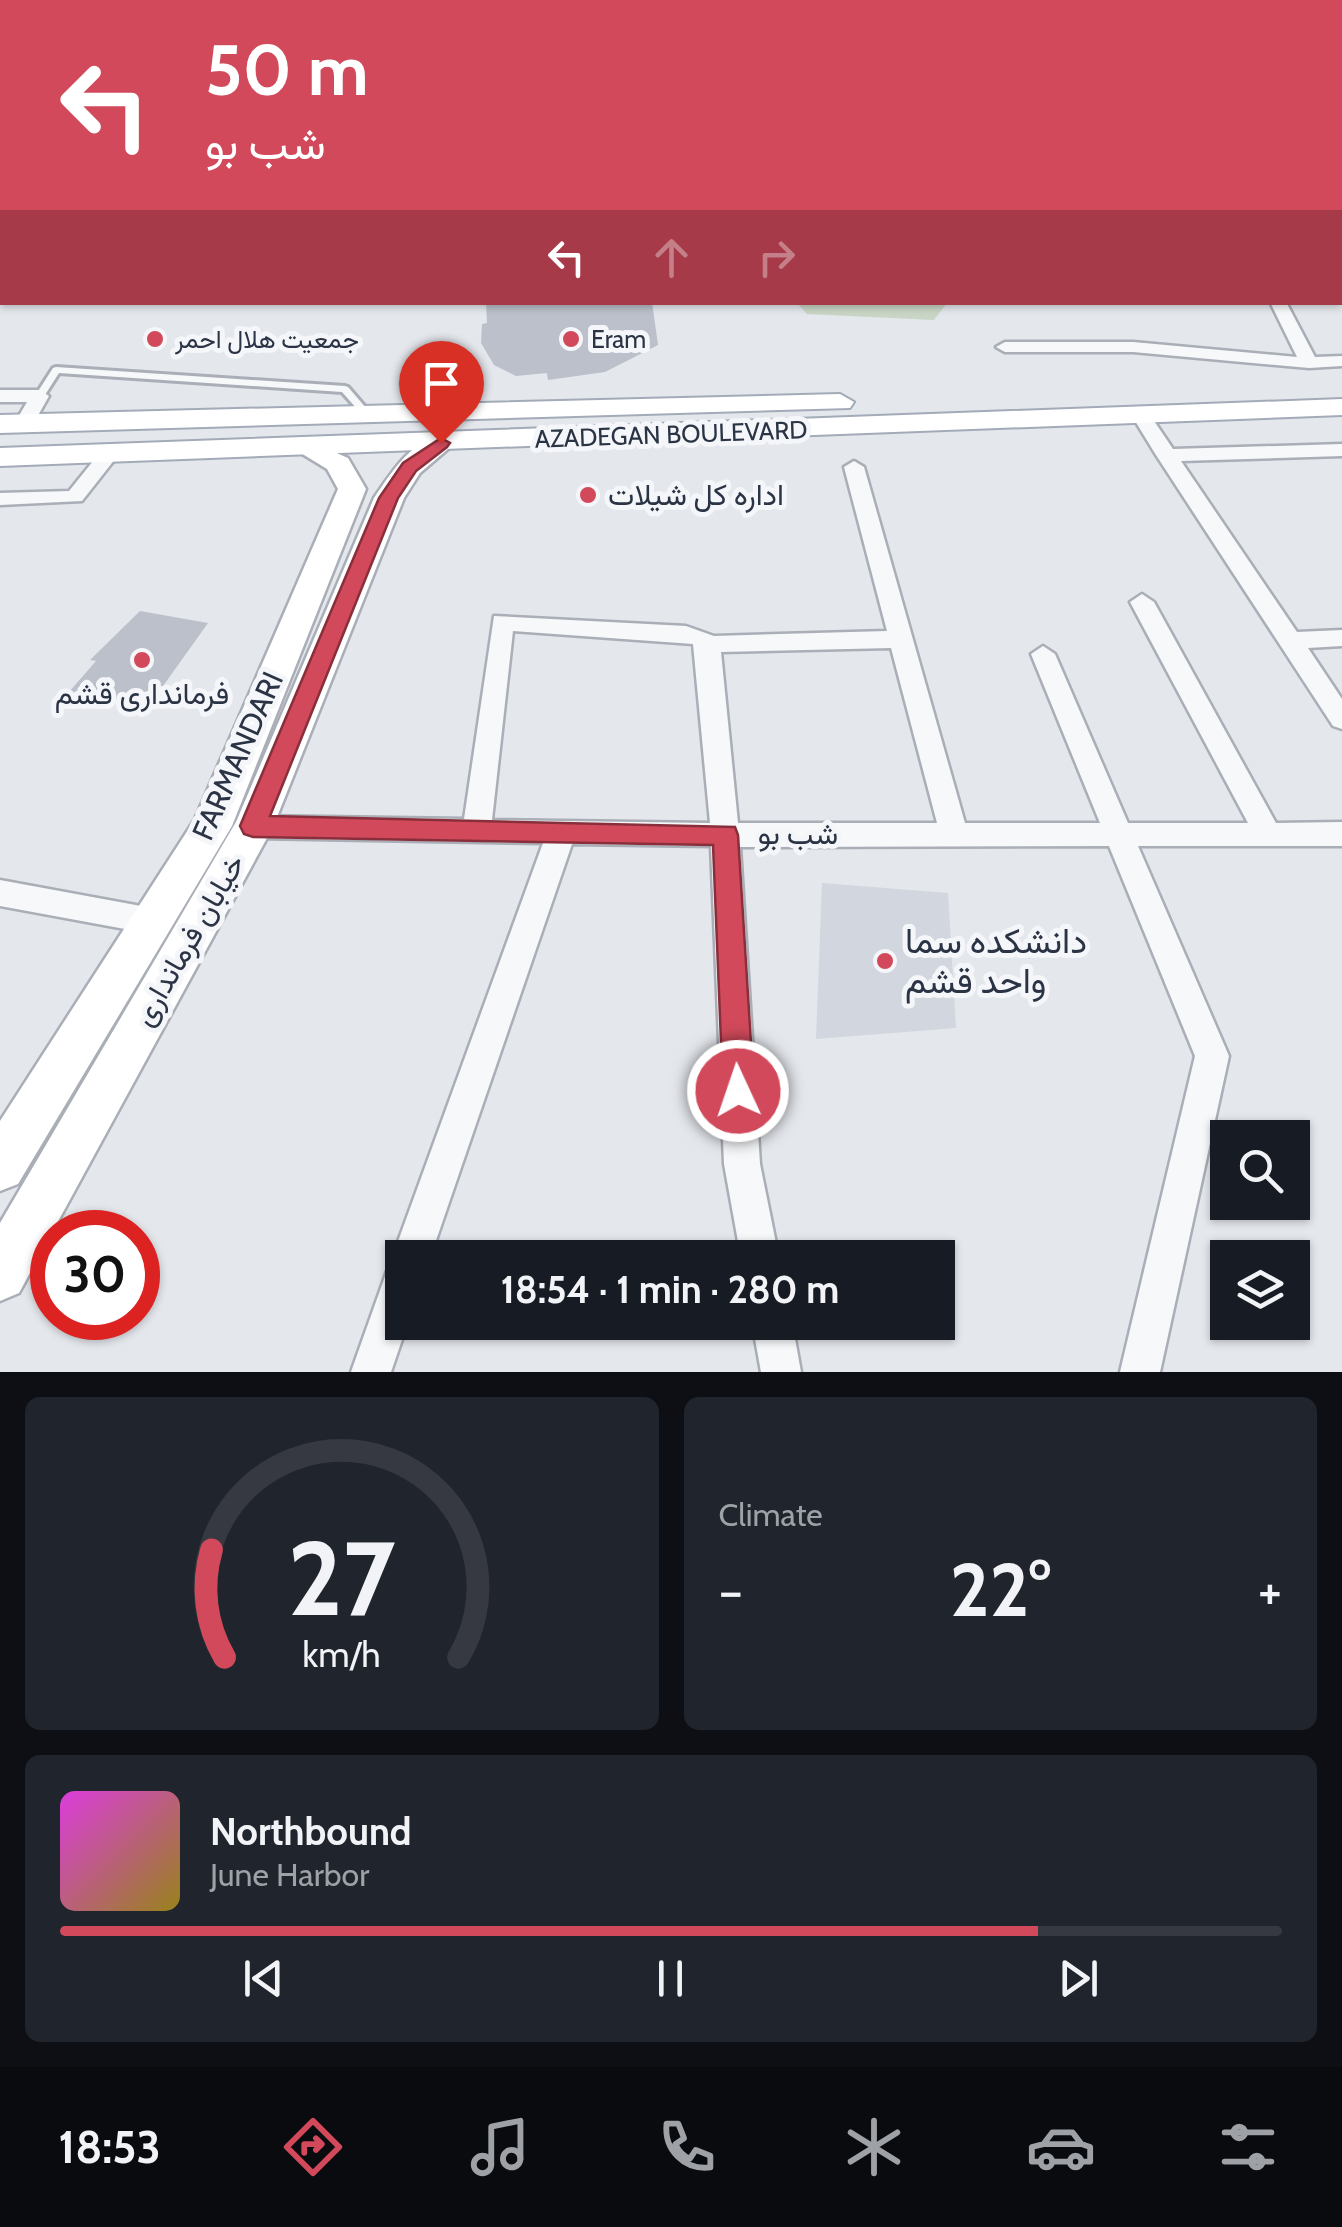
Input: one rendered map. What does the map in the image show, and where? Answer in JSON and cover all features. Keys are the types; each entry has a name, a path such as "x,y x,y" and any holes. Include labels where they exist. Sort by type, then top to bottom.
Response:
{"main road":[{"name":"AZADEGAN BOULEVARD","path":"0,457 441,443 1342,387"},
{"name":"AZADEGAN BOULEVARD","path":"12,424 368,416 950,411 1140,416 1342,407"}],"street":[{"path":"1280,305 1309,363"},
{"path":"1005,347 1133,346 1309,363 1342,361"},
{"path":"0,396 40,396"},
{"path":"12,424 40,396"},
{"path":"1140,416 1342,718"},
{"name":"خیابان فرمانداری","path":"0,1274 253,826 389,498 410,467 441,443"},
{"name":"FARMANDARI","path":"0,1166 212,826 352,489 338,464 305,448"},
{"path":"1166,456 1342,450"},
{"path":"0,499 75,497 109,454"},
{"path":"854,467 954,833"},
{"path":"1142,602 1268,834"},
{"path":"477,830 502,622 697,639 902,639"},
{"path":"1290,641 1342,638"},
{"path":"697,639 726,835 742,1164 757,1240"},
{"path":"1043,654 1212,1056 1140,1372"},
{"name":"شب بو","path":"253,826 726,835 1342,834"},
{"path":"417,1240 562,832"},
{"path":"0,893 194,931"},
{"path":"371,1372 385,1331"},
{"path":"775,1340 781,1372"}],"lane":[{"path":"40,396 56,370 345,389 368,416"}],"shaded area":[{"name":"دانشکده سما واحد قشم","path":"822,883 948,893 956,1028 816,1039"}],"green space":[{"path":"799,305 945,305 934,320 807,314"}],"building":[{"name":"Eram","path":"486,305 652,305 658,345 605,372 548,380 547,373 516,376 494,365 481,343 482,324 487,323"},
{"path":"140,611 208,623 163,686 158,685 142,706 69,692 96,661 90,660"}],"place":[{"name":"جمعیت هلال احمر","path":"155,339"},
{"name":"Eram","path":"571,339"},
{"name":"اداره کل شیلات","path":"588,495"},
{"name":"فرمانداری قشم","path":"142,660"},
{"name":"دانشکده سما واحد قشم","path":"885,961"}],"route":[{"path":"441,443 410,467 389,498 253,826 726,835 738,1091"}]}
